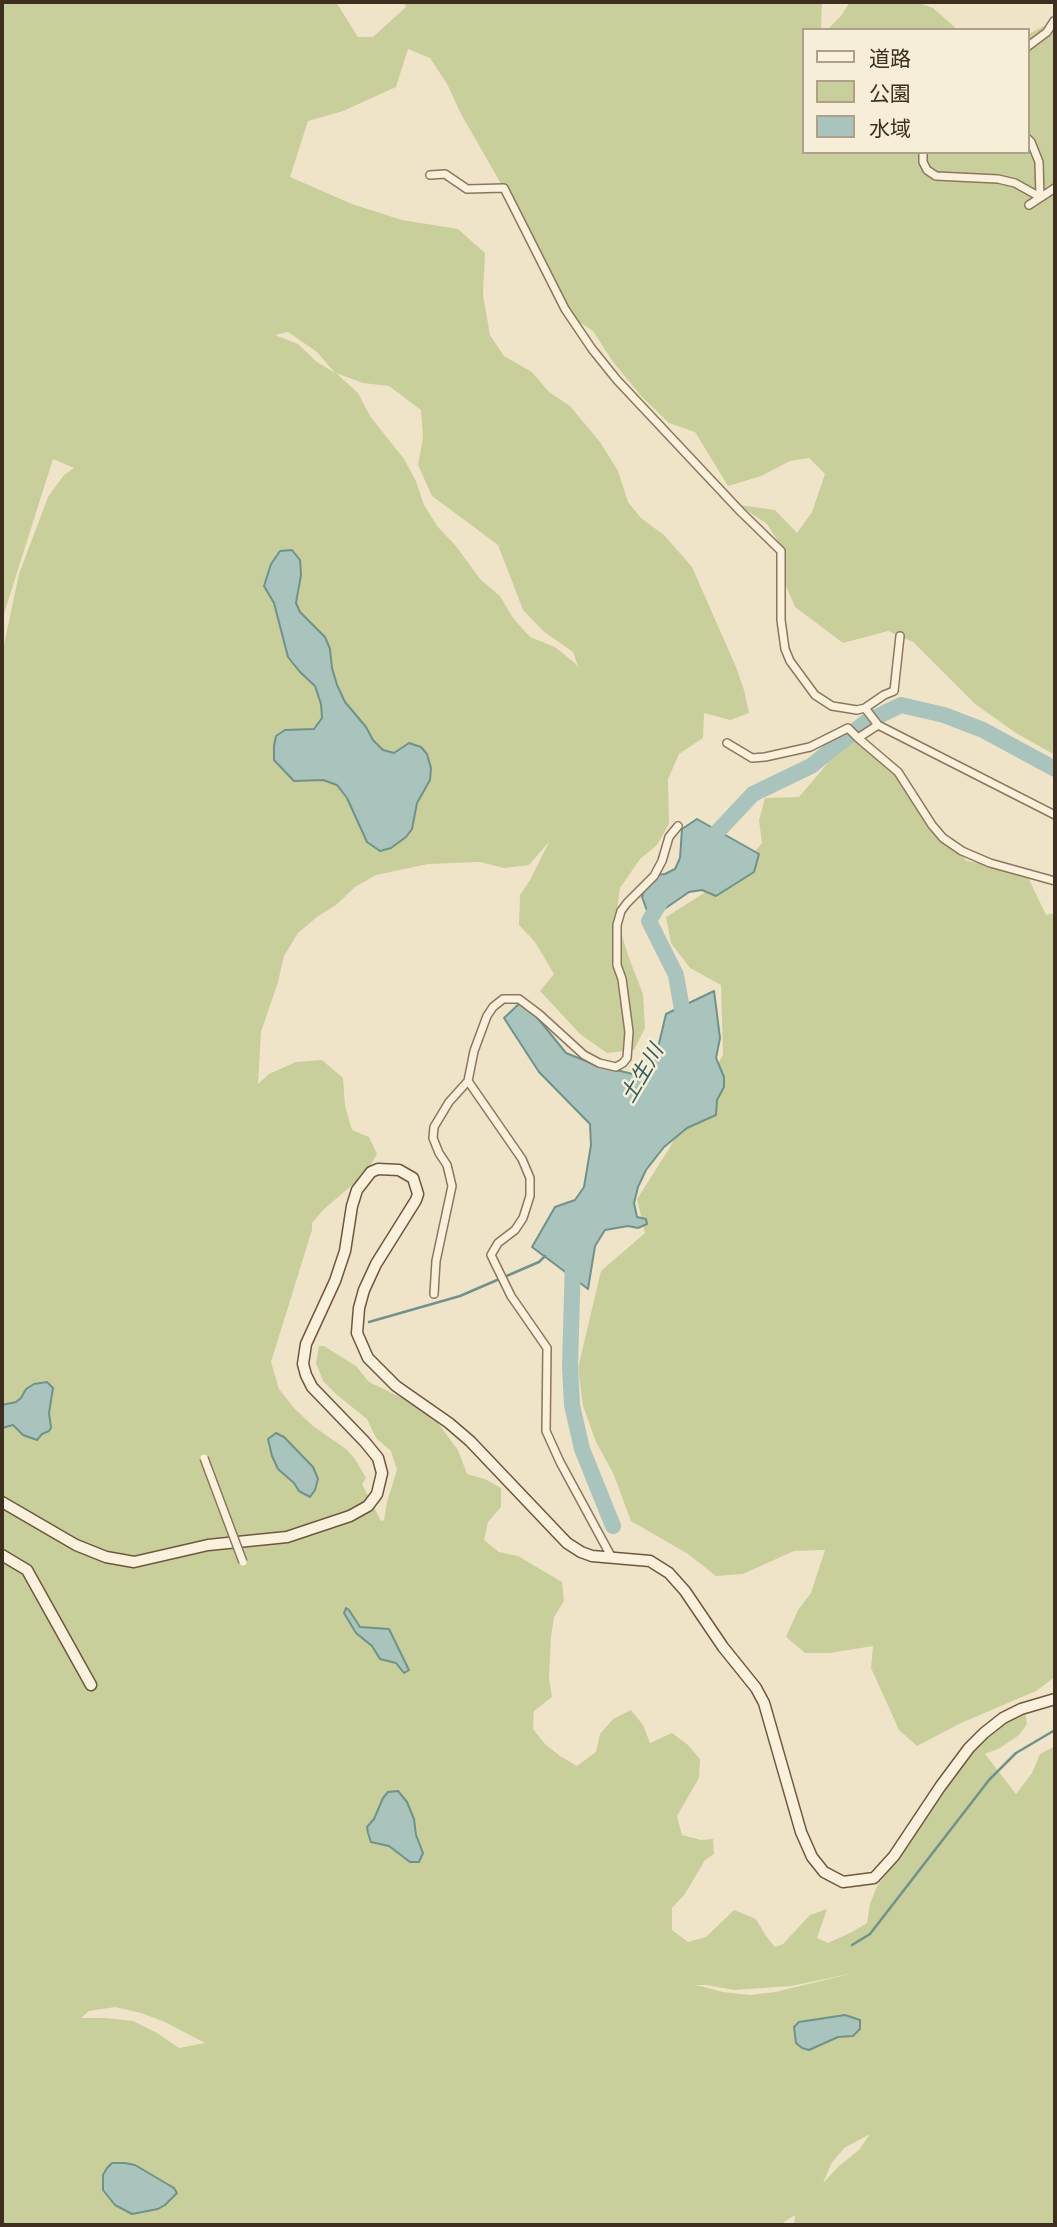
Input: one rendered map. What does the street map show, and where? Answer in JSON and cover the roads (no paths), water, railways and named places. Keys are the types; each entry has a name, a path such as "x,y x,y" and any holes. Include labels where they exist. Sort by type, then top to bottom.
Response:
{"street":[{"path":"1029,46 1047,32 1054,21"},
{"path":"1029,140 1038,162 1040,197"},
{"path":"923,154 927,170 936,176 998,179 1015,183 1040,197"},
{"path":"430,175 445,174 467,189 504,188 550,281 592,349 626,391 781,551 781,620 784,639 790,661 815,695 832,706 857,710 866,708 894,691 900,636"},
{"path":"1029,205 1055,188"},
{"path":"866,708 877,723 1055,815"},
{"path":"858,738 877,723"},
{"path":"727,744 752,758 765,757 810,747 848,728 898,772 943,838 962,851 990,863 1055,881"},
{"path":"435,1294 436,1261 452,1186 447,1165 433,1139 434,1127 449,1102 468,1081 474,1051 487,1016 503,999 519,999 574,1047 599,1063 617,1067 627,1058 629,1032 622,979 617,965 617,925 621,911 627,903 654,876 669,837 678,826"},
{"path":"468,1081 522,1159 530,1178 530,1196 523,1218 491,1255 511,1296 547,1348 546,1431 612,1558"},
{"path":"2,1502 76,1545 106,1557 134,1562 208,1545 287,1537 350,1516 368,1506 377,1494 382,1473 377,1458 312,1387 303,1364 306,1344 345,1251 357,1190 371,1172 379,1169 399,1170 412,1178 418,1194 376,1264 364,1290 357,1333 364,1351 396,1386 470,1441 567,1543 592,1556 650,1561 669,1573 685,1591 723,1647 756,1688 767,1711 801,1832 812,1857 824,1872 843,1882 874,1878 884,1868 969,1748 984,1733 1003,1718 1021,1709 1055,1699"},
{"path":"204,1458 243,1562"},
{"path":"2,1555 27,1570 91,1685"}],"water":[{"path":"292,550 300,560 301,575 296,603 300,612 325,637 337,685 345,702 383,750 394,753 409,743 421,747 427,754 431,768 430,780 417,803 412,829 391,848 380,851 367,842 347,798 337,785 323,780 294,781 274,760 276,736 285,730 314,729 322,718 315,686 288,657 274,603 264,586 271,564 280,551"},
{"path":"697,819 759,854 754,872 716,896 702,890 689,892 650,919 642,897 645,886 656,875 675,869 680,858 682,829"},
{"path":"714,991 720,1038 716,1058 724,1077 724,1087 717,1100 716,1115 687,1128 664,1147 646,1170 634,1203 637,1217 646,1219 647,1224 638,1228 628,1226 605,1230 595,1246 588,1289 532,1247 555,1207 575,1200 584,1187 591,1145 590,1124 539,1072 504,1018 523,1000 566,1053 596,1065 641,1076 652,1073 666,1014"},
{"path":"47,1382 53,1388 49,1431 37,1440 23,1435 13,1425 2,1428 2,1405 16,1402 26,1389 34,1384"},
{"path":"276,1433 284,1437 313,1467 318,1479 310,1497 299,1491 278,1469 268,1439"},
{"path":"346,1608 360,1627 389,1629 409,1670 404,1673 396,1663 380,1659 372,1646 356,1633 344,1613"},
{"path":"398,1791 407,1802 414,1819 416,1835 423,1853 419,1862 410,1862 389,1846 371,1842 368,1833 367,1827 374,1819 383,1798 388,1792"},
{"path":"845,2015 860,2020 860,2029 853,2036 838,2037 809,2050 796,2043 794,2027 799,2022"},
{"path":"112,2163 135,2165 174,2188 177,2193 158,2209 132,2214 115,2205 103,2190 103,2175"}],"waterway":[{"name":"土生川","path":"705,845 753,794 811,766 866,722 901,705 944,715 983,730 1055,769"},
{"name":"土生川","path":"661,901 649,921 676,975 685,1026"},
{"path":"369,1322 460,1296 539,1262 545,1256"},
{"name":"土生川","path":"573,1259 570,1367 572,1405 582,1449 613,1526"},
{"path":"852,1945 870,1934 989,1780 1016,1753 1055,1730"}]}
